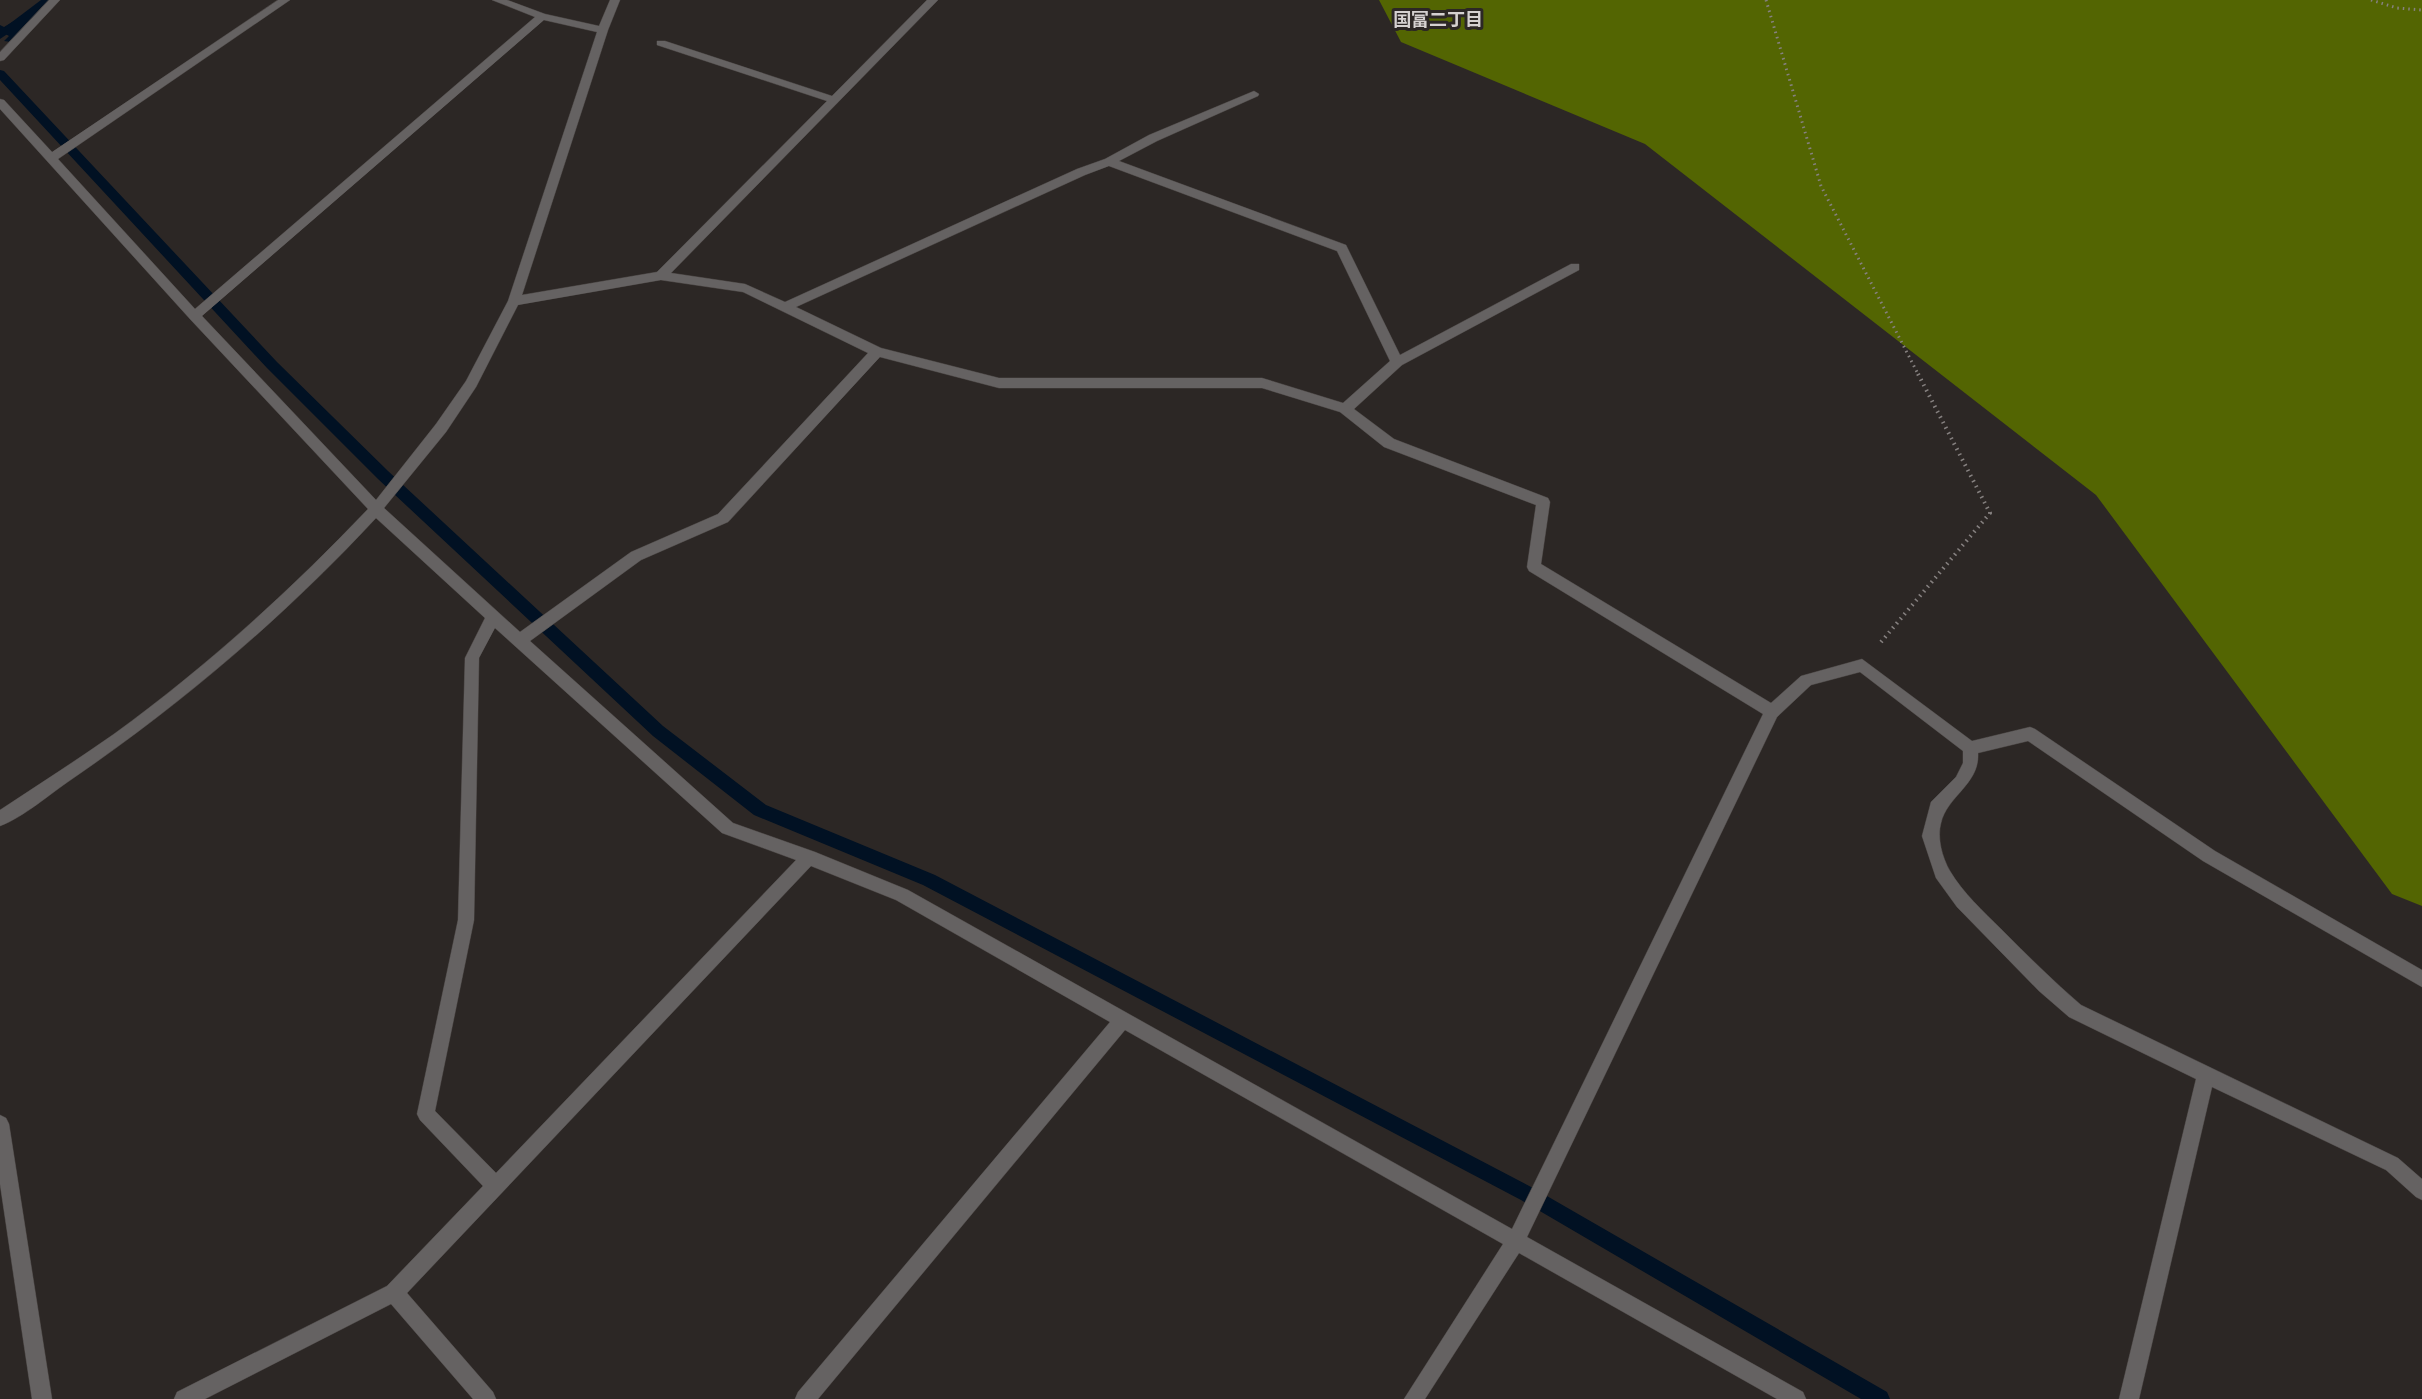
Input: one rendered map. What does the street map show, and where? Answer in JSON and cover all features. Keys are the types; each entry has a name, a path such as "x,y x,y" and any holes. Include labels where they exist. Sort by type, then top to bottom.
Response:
{"street":[{"path":"0,58 55,0"},
{"path":"56,155 285,0"},
{"path":"497,0 542,16 603,30"},
{"path":"0,819 120,738 258,627 321,568 376,509 441,428 471,384 514,301 603,30 615,0"},
{"path":"661,276 933,0"},
{"path":"199,312 542,16"},
{"path":"661,43 834,100"},
{"path":"785,307 1081,172 1109,162 1154,138 1254,94"},
{"path":"0,102 56,155 376,509 493,617 524,637 728,828 809,857 902,895 1796,1399"},
{"path":"1109,162 1342,248 1397,362"},
{"path":"1345,409 1397,362 1575,267"},
{"path":"514,301 661,276 745,288 877,351 999,383 1262,383 1345,409 1389,443 1543,502 1534,567 1772,712"},
{"path":"524,637 636,556 723,518 877,351"},
{"path":"493,617 472,658 466,920 426,1114 496,1186"},
{"path":"1414,1399 1515,1242 1772,712 1806,680 1862,664 1970,748 1971,764 1961,782 1937,807 1930,836 1942,873 1963,902 2045,986 2075,1011 2392,1164 2422,1191"},
{"path":"1970,748 2030,734 2209,856 2422,979"},
{"path":"184,1399 394,1293 809,857"},
{"path":"805,1399 1122,1021"},
{"path":"2129,1399 2206,1075"},
{"path":"0,1124 42,1399"},
{"path":"394,1293 486,1399"}],"path":[{"path":"1766,0 1821,186 1990,513 1862,664"},
{"path":"2371,0 2397,8 2422,10"}],"green space":[{"path":"1379,0 2422,0 2422,906 2392,894 2096,495 1645,144 1401,42"}],"water":[{"path":"37,7 44,8 11,42 4,41 9,36 0,31 0,25 4,27"}],"waterway":[{"path":"0,36 41,7 46,0"},
{"path":"0,73 272,365 383,475 658,731 760,810 929,880 1527,1194 1880,1399"}],"district":[{"name":"国富二丁目","path":"1438,20"}]}
